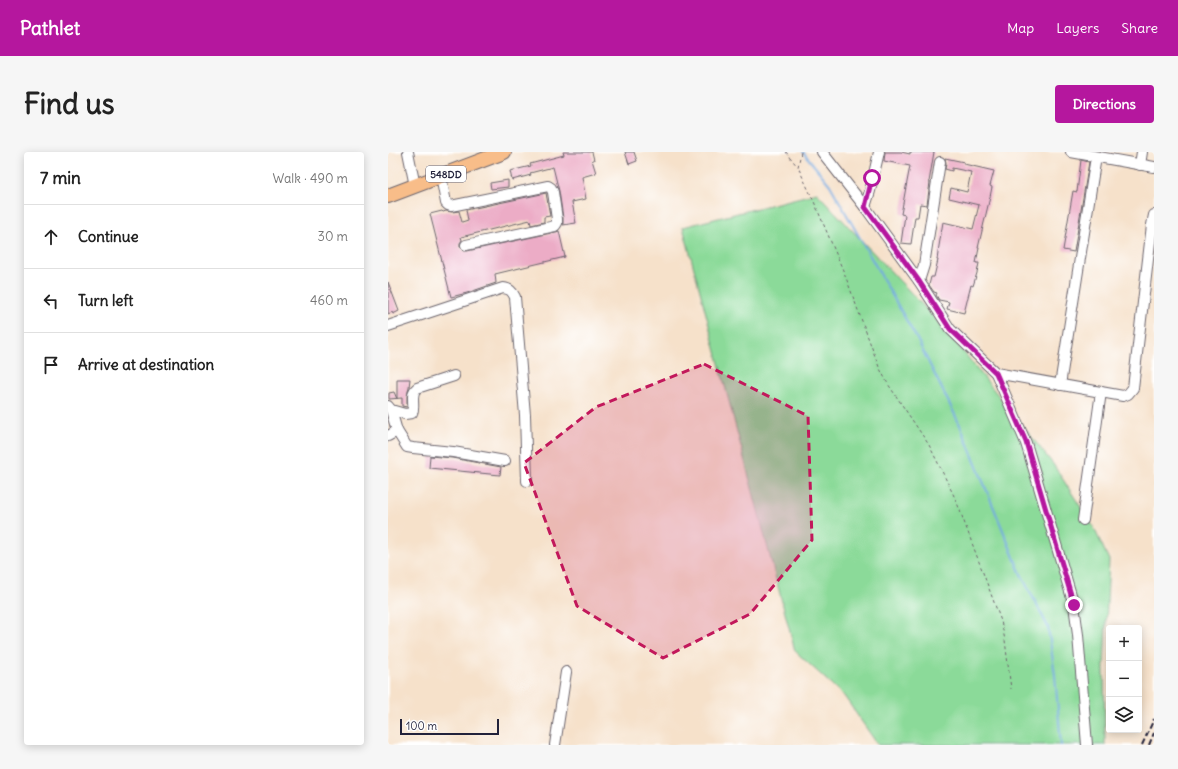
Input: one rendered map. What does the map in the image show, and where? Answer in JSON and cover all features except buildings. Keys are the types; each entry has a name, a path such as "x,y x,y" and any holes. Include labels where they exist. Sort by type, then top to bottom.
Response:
{"highway":[{"name":"548DD","path":"388,196 504,152"}],"street":[{"path":"408,152 415,186"},
{"path":"822,152 865,207 919,281 950,329 996,373 1026,442 1074,605 1078,635 1087,745"},
{"path":"865,207 879,152"},
{"path":"1071,152 1154,167"},
{"path":"1140,165 1142,152"},
{"path":"1060,385 1096,157"},
{"path":"919,281 924,265 940,162"},
{"path":"441,176 446,203 451,206 548,186 553,192 557,219 555,226 466,245"},
{"path":"996,373 1122,396 1128,394 1133,388 1154,215"},
{"path":"388,326 504,288 509,289 512,292 515,297 525,415 526,481"},
{"path":"454,376 414,390 414,408 412,413 405,414 390,408 393,434 410,448 453,452 505,461"},
{"path":"1083,520 1101,392"},
{"path":"555,745 566,672"}],"path":[{"path":"786,152 798,167 815,204 836,257 845,274 879,366 888,384 929,445 956,500 1001,621 1011,689"},
{"path":"798,167 801,153"}],"highlighted area":[{"path":"704,364 808,416 812,540 750,614 663,658 577,606 524,463 596,407"}],"green space":[{"path":"817,193 947,331 1053,464 1093,526 1109,560 1104,667 1105,745 878,745 844,696 795,651 683,227"}],"waterway":[{"path":"803,152 830,185 918,341 960,425 1020,572 1048,627 1055,675 1061,745"}],"railway":[{"path":"1142,745 1154,719"},
{"path":"1149,745 1154,733"}],"route":[{"path":"872,178 865,207 919,281 950,329 996,373 1026,442 1074,605"}]}
